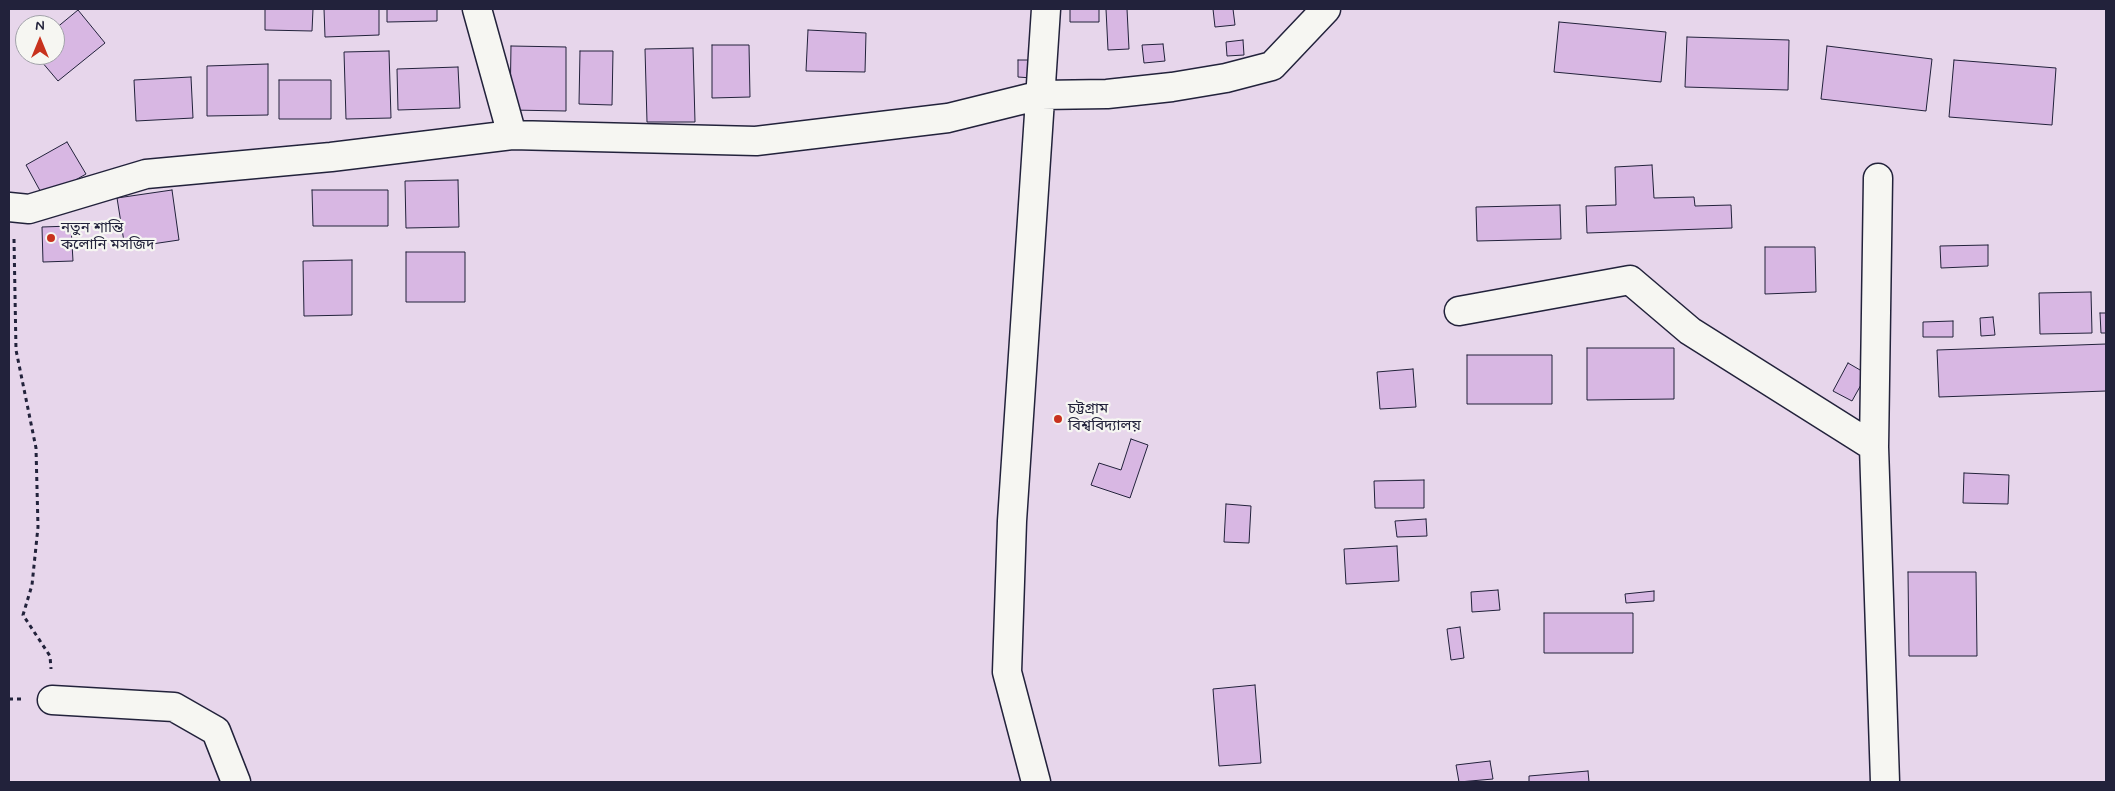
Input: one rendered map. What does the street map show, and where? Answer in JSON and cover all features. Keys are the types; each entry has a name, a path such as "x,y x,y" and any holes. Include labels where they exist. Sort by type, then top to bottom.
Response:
{"street":[{"path":"476,9 512,135"},
{"path":"1036,782 1007,672 1012,521 1046,9"},
{"path":"12,208 29,209 146,174 331,157 512,135 756,141 948,118 1041,95 1106,94 1172,87 1226,78 1272,66 1326,9"},
{"path":"1878,178 1874,447 1885,782"},
{"path":"1459,311 1630,280 1690,330 1874,447"},
{"path":"52,700 174,707 216,730 236,782"}],"path":[{"path":"9,699 52,700 50,656 24,615 32,585 38,527 36,448 16,350 12,208"}],"shaded area":[{"name":"চট্টগ্রাম বিশ্ববিদ্যালয়","path":"9,9 2106,9 2106,782 9,782"}],"building":[{"path":"265,9 313,9 312,31 265,30"},
{"path":"324,9 379,9 379,35 325,37"},
{"path":"387,9 437,9 437,21 387,22"},
{"path":"1070,9 1099,9 1099,22 1070,22"},
{"path":"1106,9 1127,9 1129,49 1108,50"},
{"path":"1213,9 1233,9 1235,25 1215,27"},
{"path":"78,10 105,43 58,81 44,65 65,65 65,21"},
{"path":"1559,22 1666,32 1661,82 1554,72"},
{"path":"808,30 866,33 865,72 806,71"},
{"path":"1687,37 1789,40 1788,90 1685,87"},
{"path":"1243,40 1244,55 1227,56 1226,42"},
{"path":"1163,44 1165,61 1144,63 1142,45"},
{"path":"712,45 749,45 750,97 712,98"},
{"path":"511,46 566,47 566,111 510,110"},
{"path":"1827,46 1932,59 1926,111 1821,99"},
{"path":"693,48 695,122 647,122 645,49"},
{"path":"389,51 391,118 346,119 344,52"},
{"path":"580,51 613,51 612,105 579,104"},
{"path":"1018,60 1033,60 1032,78 1018,77"},
{"path":"1954,60 2056,68 2052,125 1949,117"},
{"path":"268,64 268,115 207,116 207,66"},
{"path":"458,67 460,108 398,110 397,69"},
{"path":"191,77 193,118 136,121 134,80"},
{"path":"279,80 331,80 331,119 279,119"},
{"path":"67,142 86,174 44,198 26,165"},
{"path":"1652,165 1654,198 1694,197 1695,206 1731,205 1732,228 1587,233 1586,206 1616,205 1615,167"},
{"path":"458,180 459,227 406,228 405,181"},
{"path":"172,190 179,240 125,248 117,198"},
{"path":"312,190 388,190 388,226 313,226"},
{"path":"1560,205 1561,239 1477,241 1476,207"},
{"path":"71,226 73,261 43,262 42,227"},
{"path":"1988,245 1988,266 1941,268 1940,246"},
{"path":"1765,247 1815,247 1816,292 1765,294"},
{"path":"406,252 465,252 465,302 406,302"},
{"path":"352,260 352,315 304,316 303,261"},
{"path":"2091,292 2092,333 2040,334 2039,293"},
{"path":"2100,313 2106,313 2106,333 2101,333"},
{"path":"1993,317 1995,335 1981,336 1980,318"},
{"path":"1953,321 1953,337 1923,337 1923,322"},
{"path":"2106,344 2106,391 1939,397 1937,350"},
{"path":"1587,348 1674,348 1674,399 1587,400"},
{"path":"1467,355 1552,355 1552,404 1467,404"},
{"path":"1848,363 1867,374 1852,401 1833,391"},
{"path":"1413,369 1416,407 1380,409 1377,372"},
{"path":"1131,439 1148,445 1130,498 1091,485 1099,463 1121,470"},
{"path":"1964,473 2009,475 2008,504 1963,503"},
{"path":"1424,480 1424,508 1375,508 1374,481"},
{"path":"1226,504 1251,506 1249,543 1224,542"},
{"path":"1426,519 1427,536 1397,537 1395,521"},
{"path":"1397,546 1399,581 1346,584 1344,549"},
{"path":"1908,572 1976,572 1977,656 1909,656"},
{"path":"1498,590 1500,610 1472,612 1471,592"},
{"path":"1654,591 1654,601 1626,603 1625,594"},
{"path":"1544,613 1633,613 1633,653 1544,653"},
{"path":"1460,627 1464,658 1451,660 1447,629"},
{"path":"1255,685 1261,763 1219,766 1213,689"},
{"path":"1490,761 1493,779 1459,782 1456,765"},
{"path":"1588,771 1589,782 1529,782 1529,776"}],"place":[{"name":"নতুন শান্তি কলোনি মসজিদ","path":"51,238"},
{"name":"চট্টগ্রাম বিশ্ববিদ্যালয়","path":"1058,419"}]}
